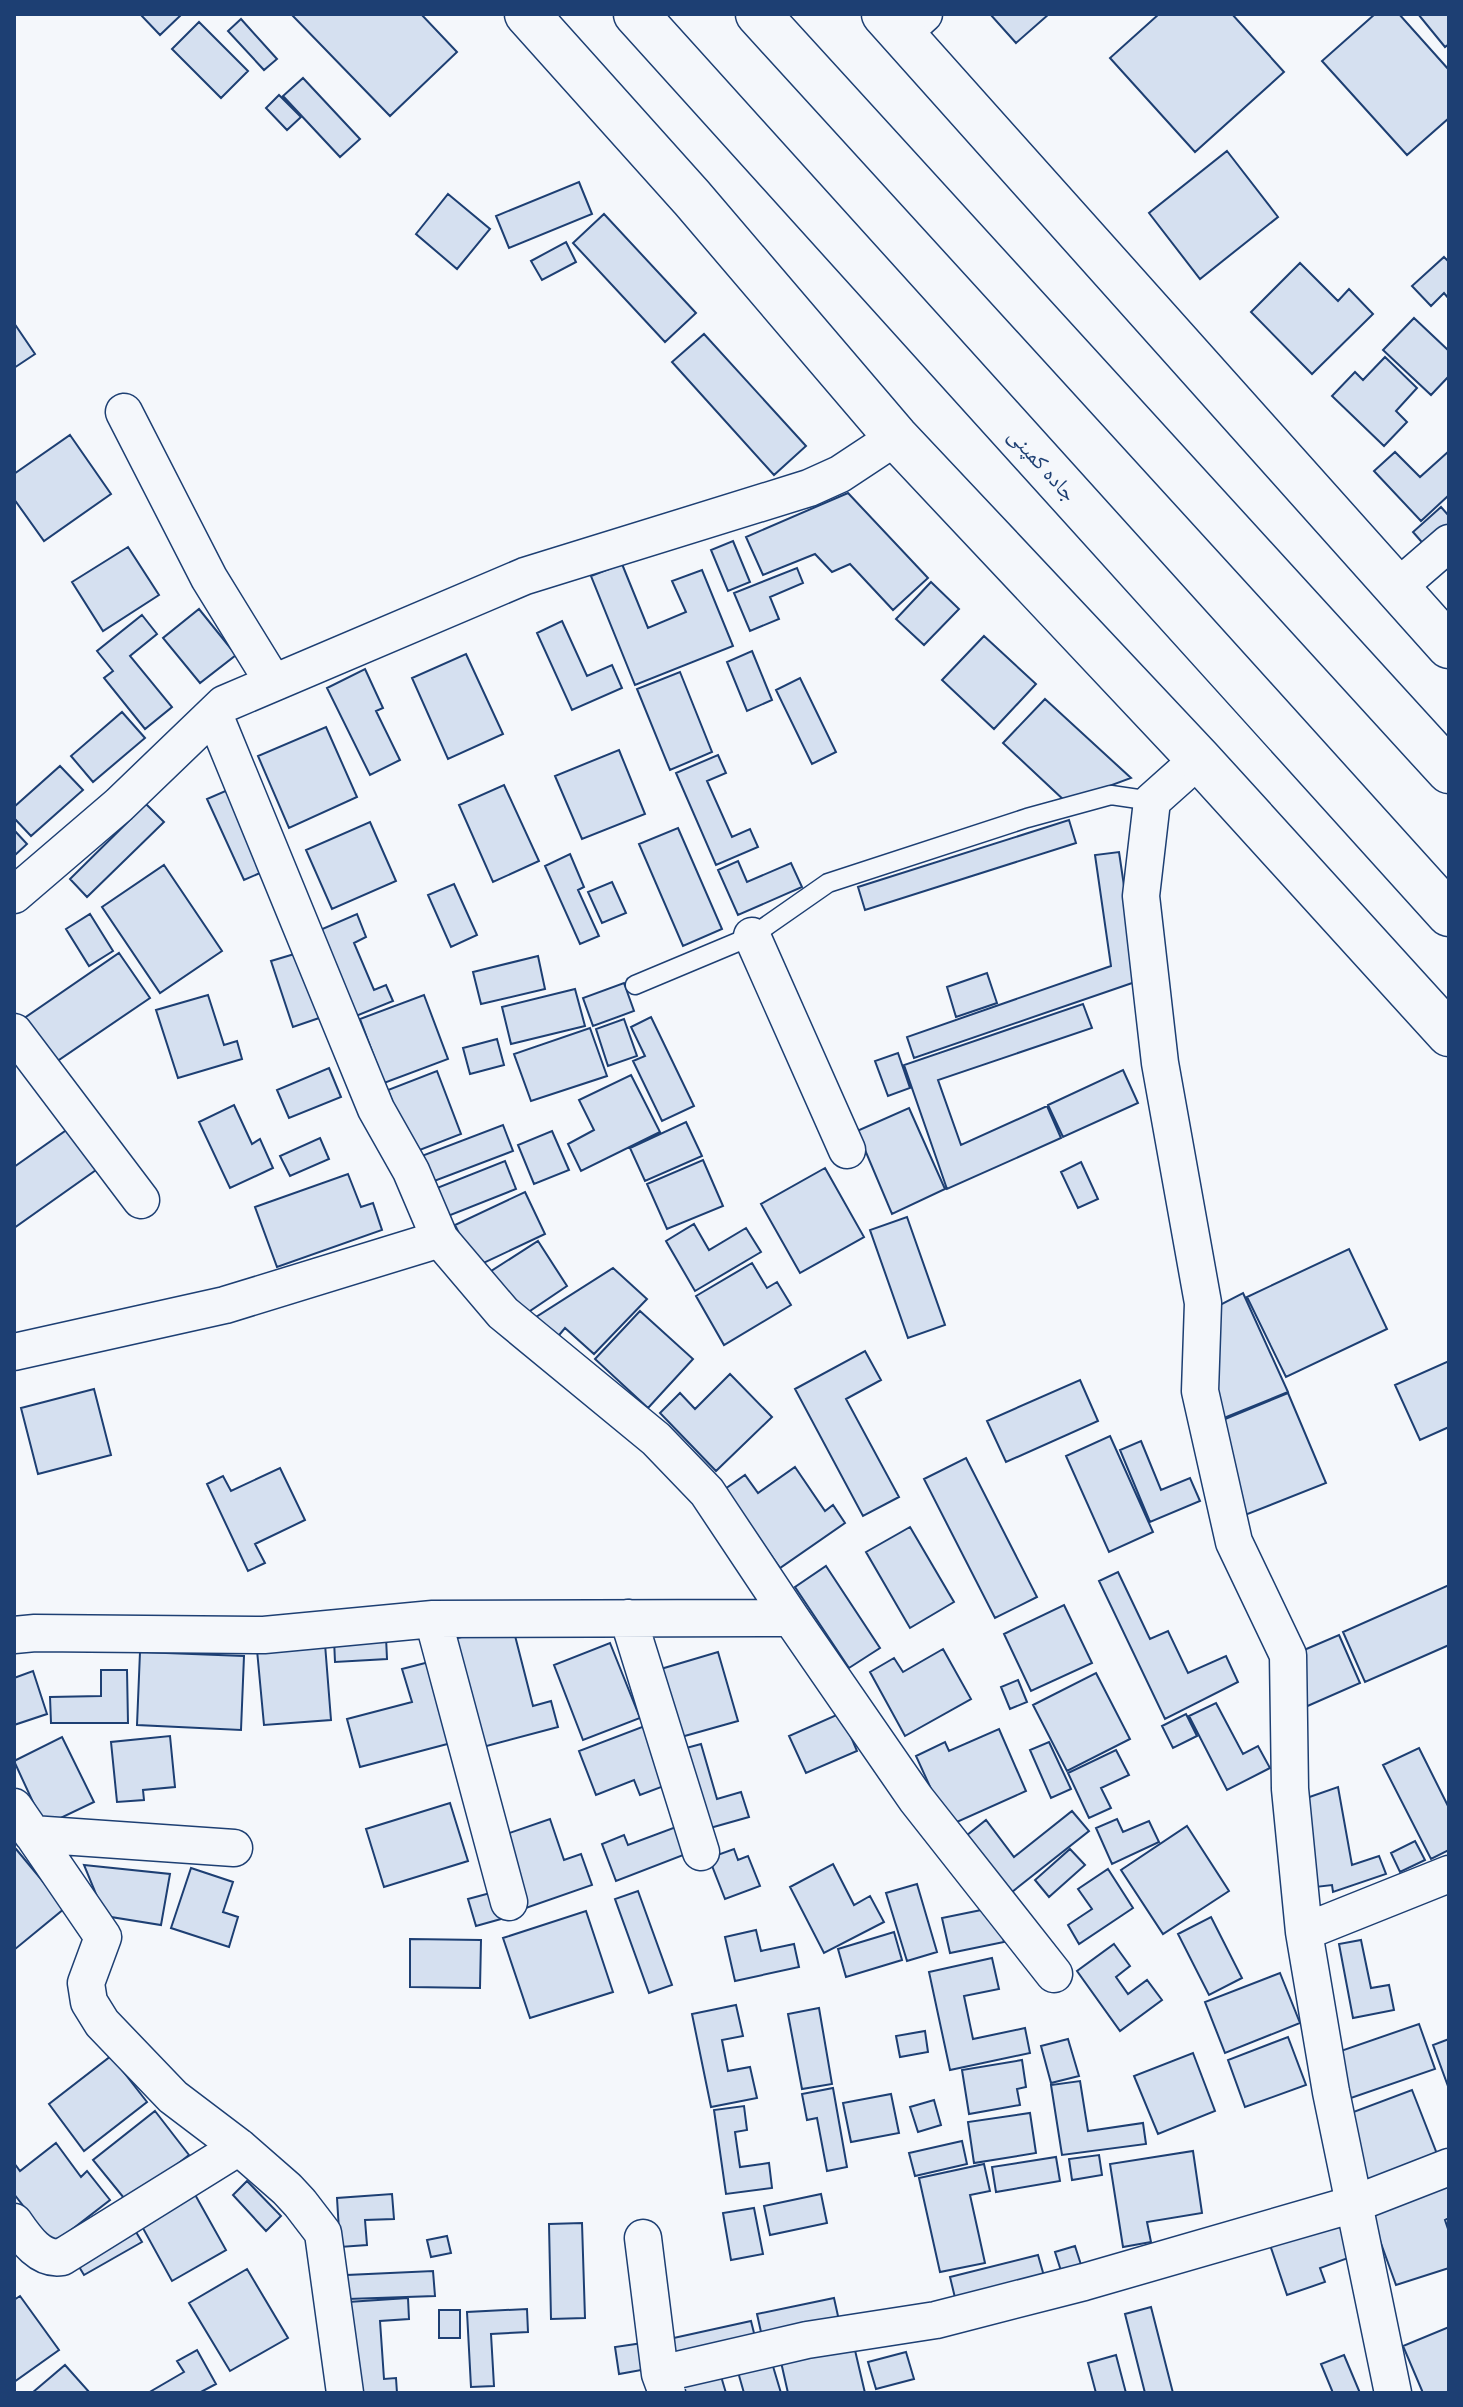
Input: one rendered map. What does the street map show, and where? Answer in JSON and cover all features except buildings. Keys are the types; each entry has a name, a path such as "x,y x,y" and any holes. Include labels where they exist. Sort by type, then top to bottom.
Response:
{"main road":[{"path":"527,14 692,198 896,437 1199,759 1449,1034"},
{"name":"جاده کمپنی","path":"636,14 1449,914"},
{"path":"758,14 1449,771"},
{"path":"903,21 1449,646"}],"street":[{"path":"124,412 209,578 273,682"},
{"path":"14,895 119,805 224,704 525,576 809,488 840,474 896,437"},
{"path":"1397,588 1449,543"},
{"path":"214,714 376,1109 411,1171 440,1239 503,1313 656,1439 707,1492 916,1799 1054,1974"},
{"path":"1199,759 1152,801 1141,896 1160,1063 1203,1303 1200,1391 1234,1542 1288,1655 1290,1789 1304,1932 1331,2092 1393,2393"},
{"path":"752,936 847,1150"},
{"path":"14,1032 141,1200"},
{"path":"14,1352 225,1305 440,1239"},
{"path":"628,1618 701,1852"},
{"path":"14,1635 264,1635 433,1619 791,1618"},
{"path":"433,1619 509,1902"},
{"path":"23,1820 234,1848"},
{"path":"23,1820 103,1937 86,1983 89,2002 102,2023 173,2097 239,2147 300,2203 323,2233 345,2393"},
{"path":"1304,1932 1449,1874"},
{"path":"14,2222 28,2243 46,2256 54,2259 62,2257 239,2147"},
{"path":"643,2238 663,2383 807,2340 936,2320 1084,2282 1354,2204 1449,2167"}],"lane":[{"path":"635,985 752,936 828,883 1027,818 1111,795 1152,801"}]}
